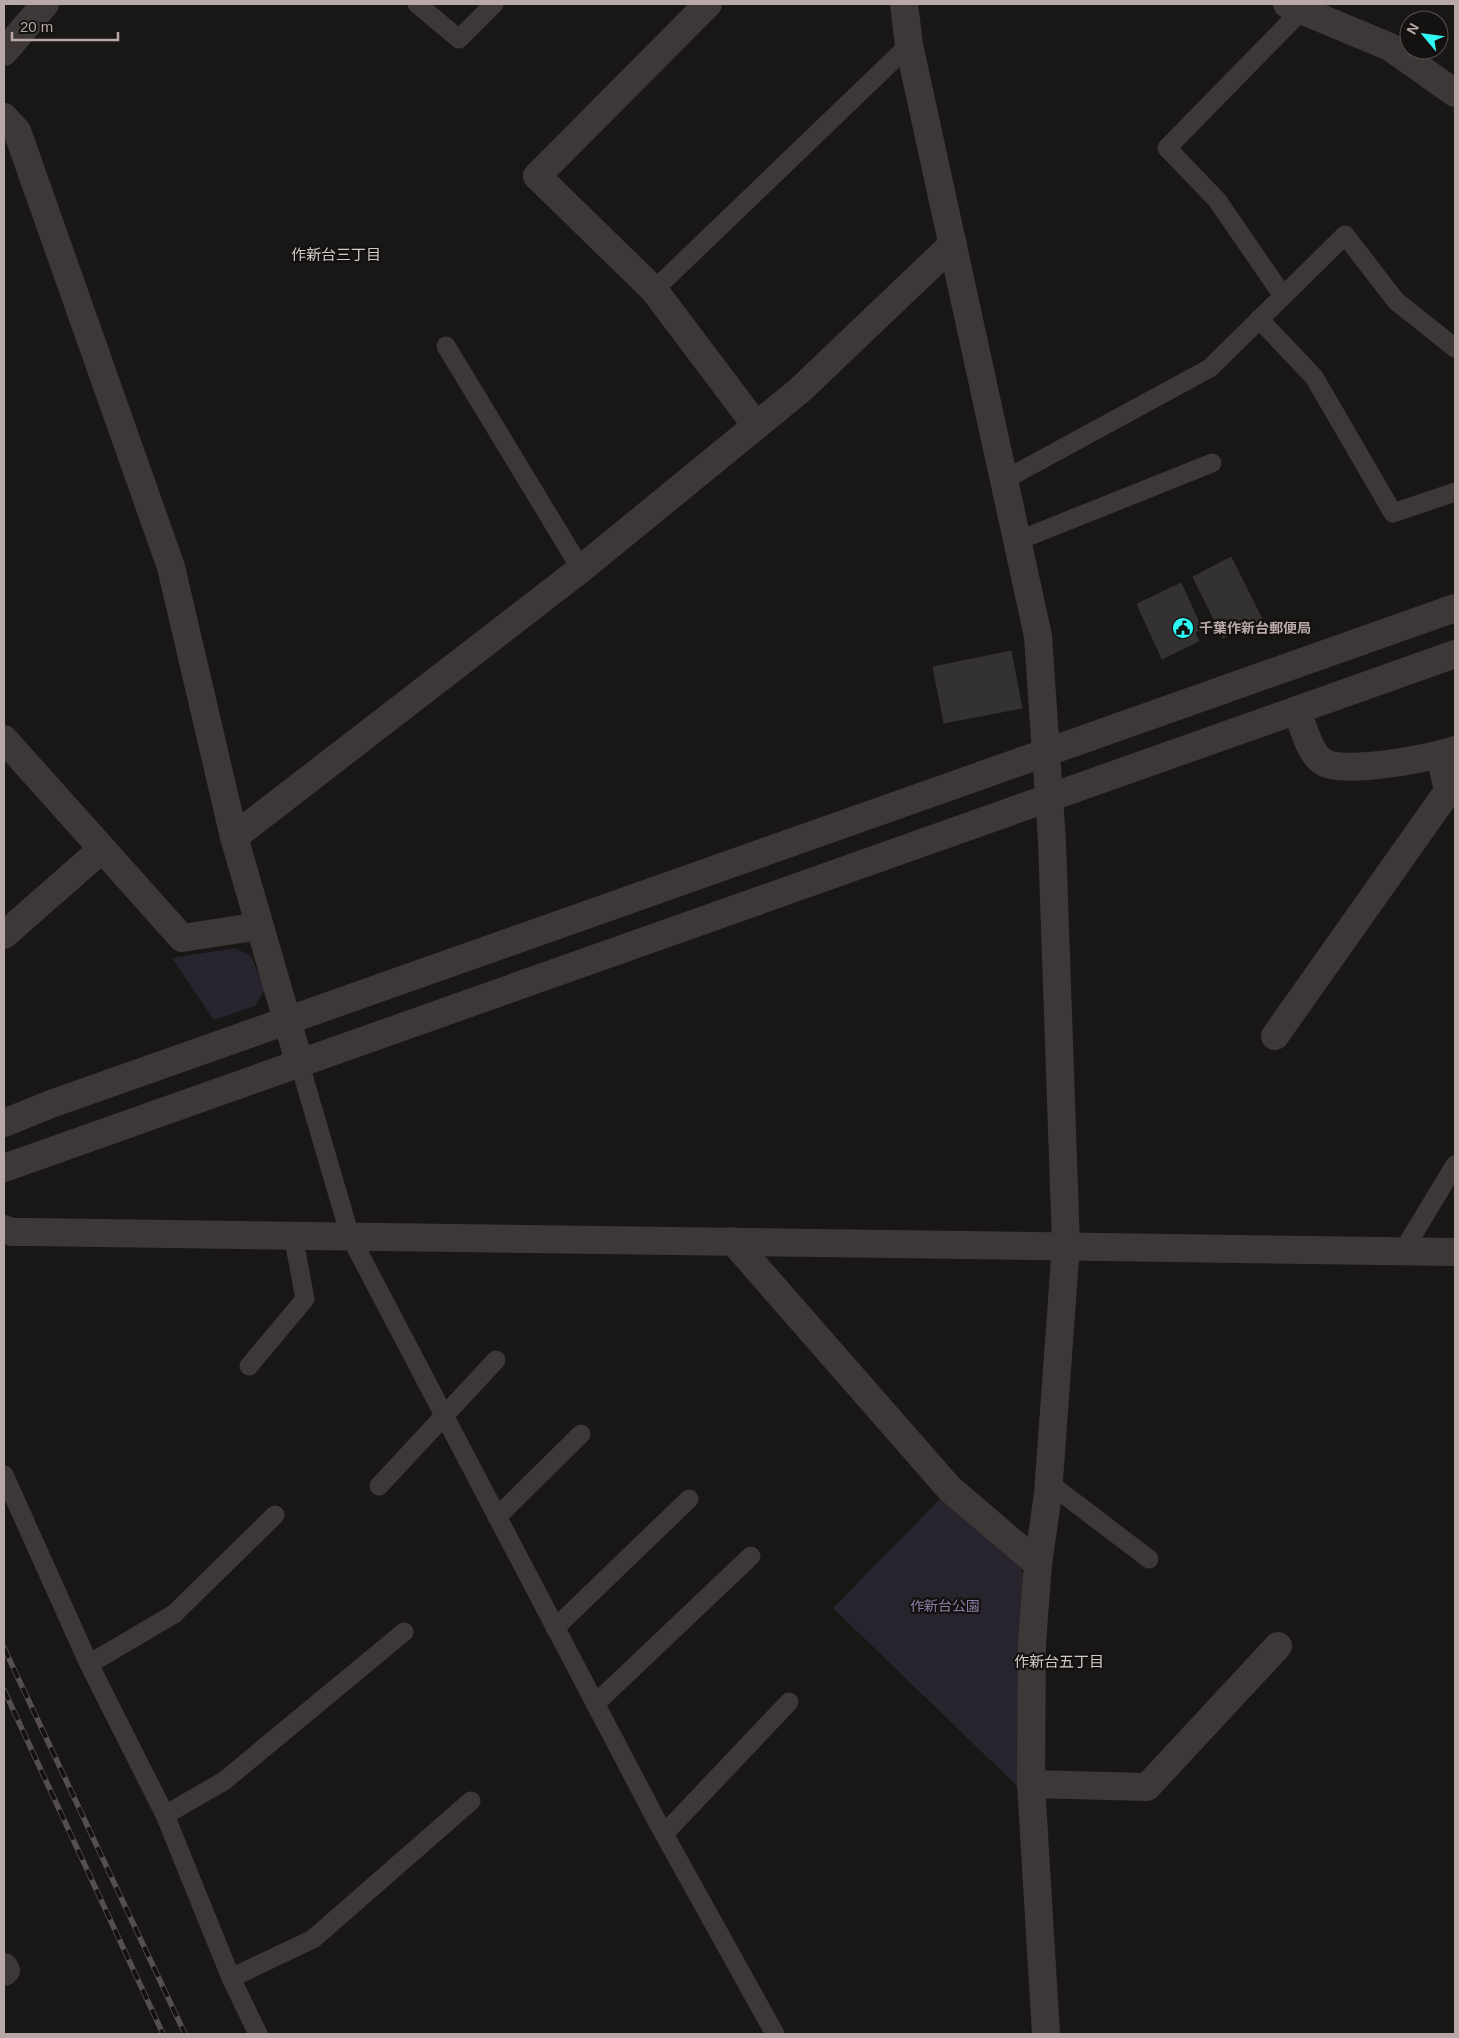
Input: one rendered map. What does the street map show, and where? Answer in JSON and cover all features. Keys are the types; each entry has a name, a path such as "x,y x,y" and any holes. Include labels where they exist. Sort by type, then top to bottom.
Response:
{"street":[{"path":"4,52 45,4"},
{"path":"708,4 537,176 654,290 755,424"},
{"path":"904,4 909,45 1038,636 1049,800 1066,1245 1049,1483 1038,1564 1032,1644 1031,1784 1046,2034"},
{"path":"1295,7 1390,47 1455,93"},
{"path":"4,118 17,130 171,567 234,837 300,1065"},
{"path":"234,837 581,569 755,424 800,390 953,244"},
{"path":"4,1123 51,1104 288,1022 1455,608"},
{"path":"4,1168 1049,800 1455,654"},
{"path":"1274,1036 1448,791 1448,753 1381,764 1331,766 1322,761 1315,753 1297,711"},
{"path":"4,739 182,938 260,926"},
{"path":"4,935 102,849"},
{"path":"4,1229 22,1232 1066,1245 1455,1252"},
{"path":"733,1241 949,1488 1038,1564"},
{"path":"1031,1784 1147,1787 1278,1646"},
{"path":"4,1967 6,1970 4,1972"}],"lane":[{"path":"416,4 459,39 494,4"},
{"path":"1283,296 1217,200 1167,148 1295,7"},
{"path":"654,290 909,45"},
{"path":"1004,480 1210,368 1346,235 1396,301 1455,348"},
{"path":"1259,319 1314,377 1393,512 1455,492"},
{"path":"446,346 581,569"},
{"path":"1017,541 1212,463"},
{"path":"300,1065 350,1236 664,1834 775,2034"},
{"path":"1404,1251 1455,1165"},
{"path":"249,1366 305,1299 293,1235"},
{"path":"379,1486 443,1414 496,1360"},
{"path":"497,1518 581,1434"},
{"path":"4,1475 89,1664 165,1815 231,1978 258,2034"},
{"path":"1049,1483 1150,1559"},
{"path":"555,1628 689,1498"},
{"path":"89,1664 174,1614 275,1515"},
{"path":"595,1704 751,1556"},
{"path":"165,1815 224,1781 404,1632"},
{"path":"664,1834 789,1702"},
{"path":"231,1978 313,1939 471,1801"}],"green space":[{"path":"235,948 251,956 265,989 255,1006 214,1020 172,958"},
{"name":"作新台公園","path":"943,1496 1021,1568 1027,1582 1018,1787 833,1608"}],"building":[{"path":"1231,557 1262,619 1246,627 1241,619 1233,624 1236,631 1223,638 1193,577"},
{"path":"1181,583 1202,629 1195,632 1199,641 1162,659 1137,604"},
{"path":"1011,651 1022,708 944,723 933,667"}],"railway":[{"path":"4,1648 185,2034"},
{"path":"4,1690 163,2034"}],"place":[{"name":"千葉作新台郵便局","path":"1183,628"}],"district":[{"name":"作新台三丁目","path":"336,254"},
{"name":"作新台五丁目","path":"1059,1661"}]}
